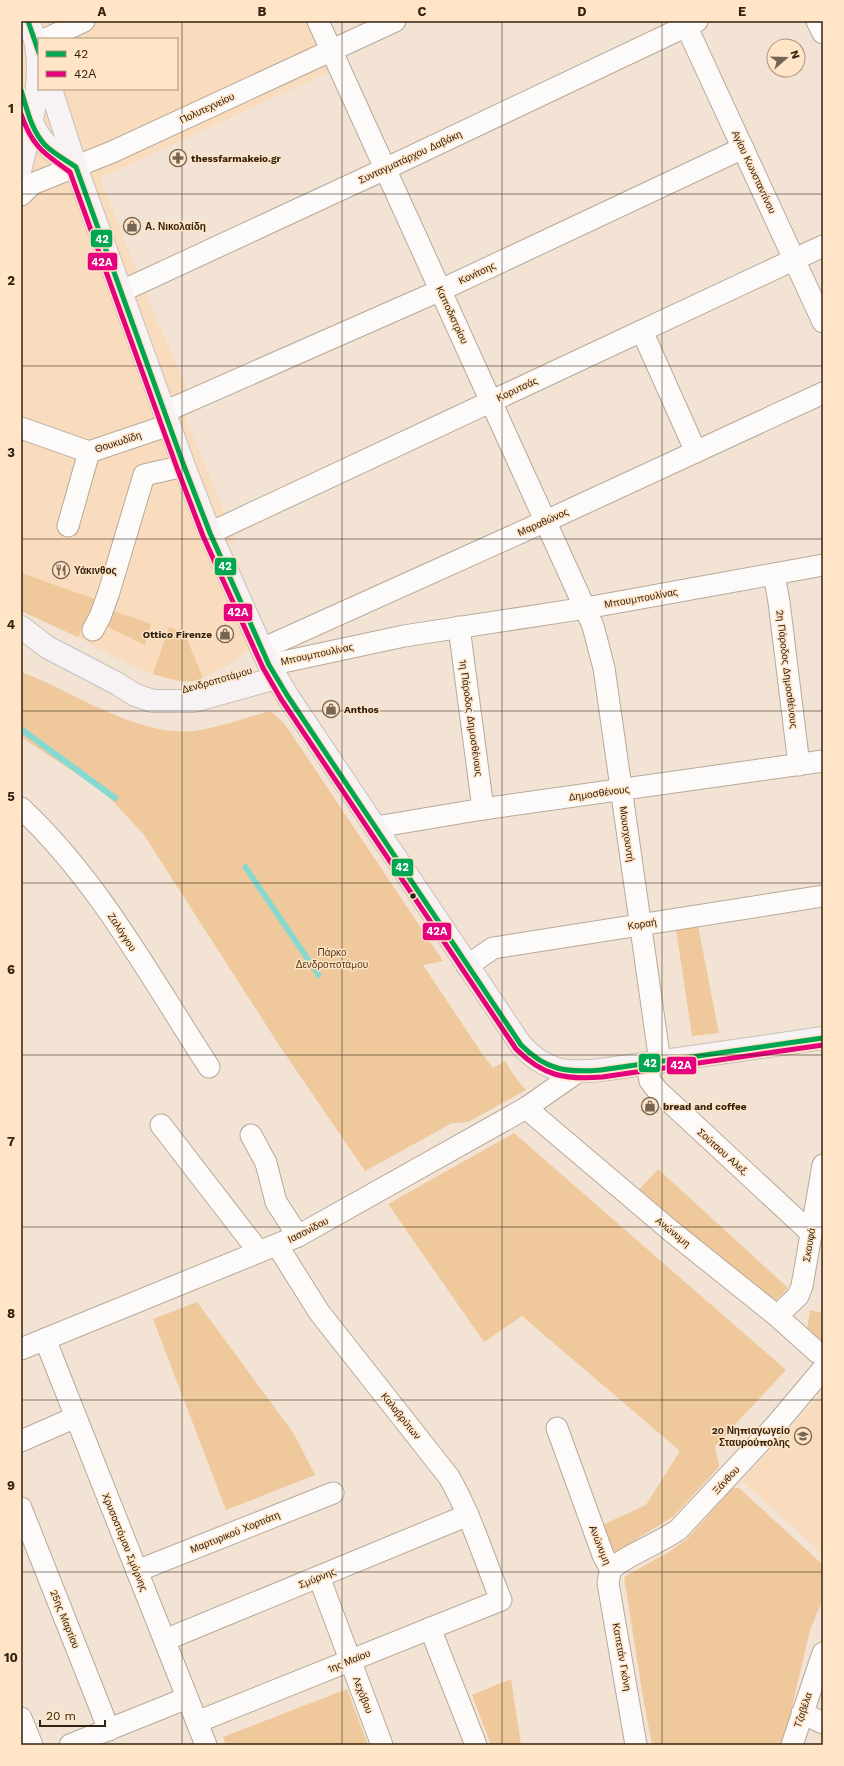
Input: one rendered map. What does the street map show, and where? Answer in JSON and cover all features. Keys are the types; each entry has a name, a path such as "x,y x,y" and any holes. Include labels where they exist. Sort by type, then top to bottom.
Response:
{"main road":[{"path":"28,21 38,41"},
{"path":"21,167 32,122 38,74"},
{"path":"21,90 32,122 44,144 53,152 76,167"},
{"path":"50,90 76,167 122,291 166,419 210,533 269,664 467,966 521,1045 528,1053 546,1065 576,1072 823,1038"},
{"name":"Δενδροποτάμου","path":"21,627 47,647 118,684 143,699 163,702 186,702 212,697 269,664"},
{"name":"Δενδροποτάμου","path":"21,642 47,647"}],"street":[{"path":"53,38 84,21"},
{"name":"Καποδιστρίου","path":"318,21 586,608"},
{"name":"Πολυτεχνείου","path":"21,195 32,184 112,152 395,21"},
{"path":"817,21 823,33"},
{"name":"Αγίου Κωνσταντίνου","path":"689,23 743,148 823,322"},
{"name":"Συνταγματάρχου Δαβάκη","path":"122,291 385,169 689,23"},
{"name":"Κονίτσης","path":"166,419 743,148"},
{"name":"Κορυτσάς","path":"210,533 823,246"},
{"path":"642,331 696,452"},
{"name":"Μαραθώνος","path":"269,664 546,521 823,393"},
{"name":"Θουκυδίδη","path":"21,428 90,452 166,419"},
{"path":"68,526 90,452"},
{"path":"93,630 100,617 109,592 144,474 184,466"},
{"name":"Μπουμπουλίνας","path":"269,664 407,643 459,627 586,608 823,565"},
{"name":"2η Πάροδος Δημοσθένους","path":"774,574 800,765"},
{"name":"Μουσχουντή","path":"586,608 604,668 640,924 654,1062"},
{"name":"1η Πάροδος Δημοσθένους","path":"459,627 483,809"},
{"name":"Δημοσθένους","path":"376,827 483,809 823,761"},
{"name":"Ζαλόγγου","path":"21,808 62,851 94,891 209,1067"},
{"name":"Κοραή","path":"467,966 493,948 823,896"},
{"name":"Σούτσου Αλεξ.","path":"654,1062 650,1080 658,1091 811,1233"},
{"name":"Ιασονίδου","path":"21,1349 298,1236 526,1108 576,1072"},
{"name":"Ανώνυμη","path":"526,1108 671,1231 777,1316 817,1352 823,1354"},
{"name":"Καλαβρύτων","path":"161,1125 268,1249 449,1477 459,1494 468,1515 501,1600"},
{"path":"251,1135 267,1166 276,1202 298,1236"},
{"name":"Σκουφά","path":"777,1316 798,1296 800,1291 823,1165"},
{"name":"Χρυσοστόμου Σμύρνης","path":"45,1340 206,1745"},
{"name":"Ξάνθου","path":"612,1570 679,1529 775,1426 823,1369"},
{"path":"21,1441 76,1418"},
{"name":"Ανώνυμη","path":"557,1428 603,1555 612,1570"},
{"name":"Μαρτυρικού Χορτιάτη","path":"137,1571 334,1493"},
{"name":"25ης Μαρτίου","path":"21,1508 108,1730"},
{"name":"Σμύρνης","path":"165,1640 468,1515"},
{"name":"Καπετάν Γκόνη","path":"612,1570 608,1583 636,1745"},
{"name":"Λεχόβου","path":"319,1577 382,1745"},
{"name":"1ης Μαϊου","path":"197,1722 501,1600"},
{"path":"430,1628 476,1745"},
{"name":"Τζαβέλα","path":"792,1745 823,1653"},
{"path":"70,1745 187,1698"},
{"path":"802,1713 823,1723"},
{"path":"21,1718 32,1745"}],"shaded area":[{"path":"21,21 323,21 343,66 100,178 145,292 195,410 184,414 236,540 228,544 269,635 227,666 196,681 176,681 133,667 74,635 21,610"},
{"name":"2ο Νηπιαγωγείο Σταυρούπολης","path":"823,1391 823,1554 742,1481"}],"green space":[{"path":"21,573 95,599 78,637 21,611"},
{"path":"114,611 151,624 145,645 108,627"},
{"path":"169,627 184,632 203,678 184,681 153,674"},
{"name":"Πάρκο Δενδροποτάμου","path":"21,672 128,720 150,727 172,731 203,730 270,711 284,723 443,961 423,965 483,1055 493,1068 505,1061 515,1077 526,1090 468,1122 452,1123 365,1171 279,1045 144,835 110,798 88,781 21,737"},
{"path":"698,926 719,1033 692,1036 676,929"},
{"path":"514,1133 786,1370 715,1446 719,1467 674,1516 609,1556 598,1527 646,1505 680,1451 522,1316 484,1342 388,1204"},
{"path":"658,1169 788,1288 769,1307 637,1192"},
{"path":"197,1302 294,1434 315,1475 226,1510 153,1319"},
{"path":"810,1310 823,1313 823,1344 806,1336"},
{"path":"733,1488 739,1488 823,1565 823,1599 810,1630 783,1745 652,1745 624,1577 669,1552 687,1539"},
{"path":"511,1679 521,1745 491,1745 472,1695"},
{"path":"347,1689 368,1745 226,1745 223,1737"}],"water":[{"path":"246,863 322,975 318,979 242,867"}],"waterway":[{"path":"21,729 115,798"}],"transit line":[{"name":"42","path":"28,21 38,50"},
{"name":"42","path":"21,90 30,119 40,139 52,151 76,167 184,466 210,533 269,665 287,695 521,1045 539,1060 548,1065 567,1070 589,1071 823,1038"},
{"name":"42Α","path":"21,114 34,141 46,154 70,172 203,536 263,668 281,699 516,1049 545,1071 566,1077 589,1078 823,1045"}],"place":[{"name":"thessfarmakeio.gr","path":"178,158"},
{"name":"Α. Νικολαίδη","path":"132,226"},
{"name":"Υάκινθος","path":"61,570"},
{"name":"Ottico Firenze","path":"225,634"},
{"name":"Anthos","path":"331,709"},
{"name":"bread and coffee","path":"650,1106"},
{"name":"2ο Νηπιαγωγείο Σταυρούπολης","path":"803,1436"}]}
